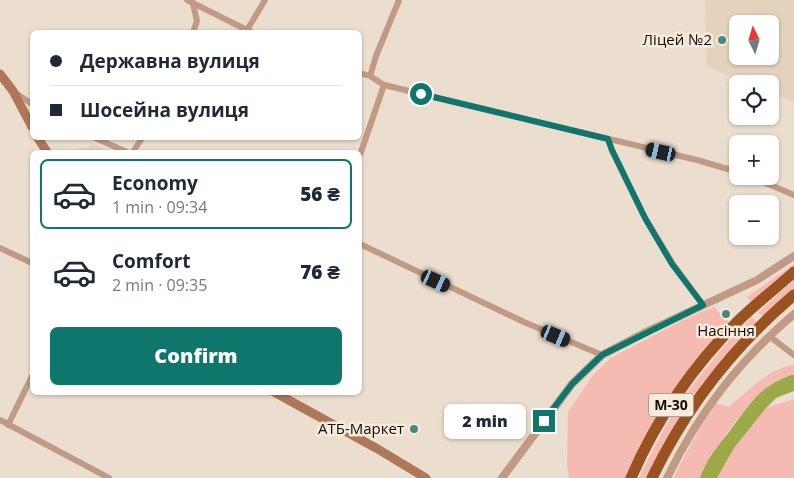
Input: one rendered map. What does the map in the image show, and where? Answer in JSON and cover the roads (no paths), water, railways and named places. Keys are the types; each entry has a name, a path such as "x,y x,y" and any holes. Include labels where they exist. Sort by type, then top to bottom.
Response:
{"highway":[{"name":"М-30","path":"631,478 672,403 697,368 738,321 794,272"},
{"name":"М-30","path":"652,478 676,433 712,380 756,330 794,295"}],"main road":[{"path":"0,74 13,92 30,123"},
{"path":"279,395 426,478"}],"street":[{"path":"250,30 265,0"},
{"path":"370,76 376,56 399,0"},
{"path":"191,1 247,30"},
{"path":"191,1 197,21 194,30"},
{"path":"362,74 370,76 384,85 729,170"},
{"path":"362,150 384,85"},
{"path":"13,92 30,103"},
{"path":"608,139 645,218 672,264 703,305"},
{"path":"100,140 122,150"},
{"path":"771,185 794,194"},
{"path":"362,245 524,322 602,355"},
{"path":"0,248 30,262"},
{"path":"502,478 572,384 602,355 757,280 794,256"},
{"path":"667,478 701,418 726,383 741,364 794,314"},
{"path":"769,336 794,356"},
{"path":"8,425 30,380"},
{"path":"0,420 109,478"}],"place":[{"name":"Ліцей №2","path":"722,40"},
{"name":"Насіння","path":"726,314"},
{"name":"АТБ-Маркет","path":"414,429"}]}
